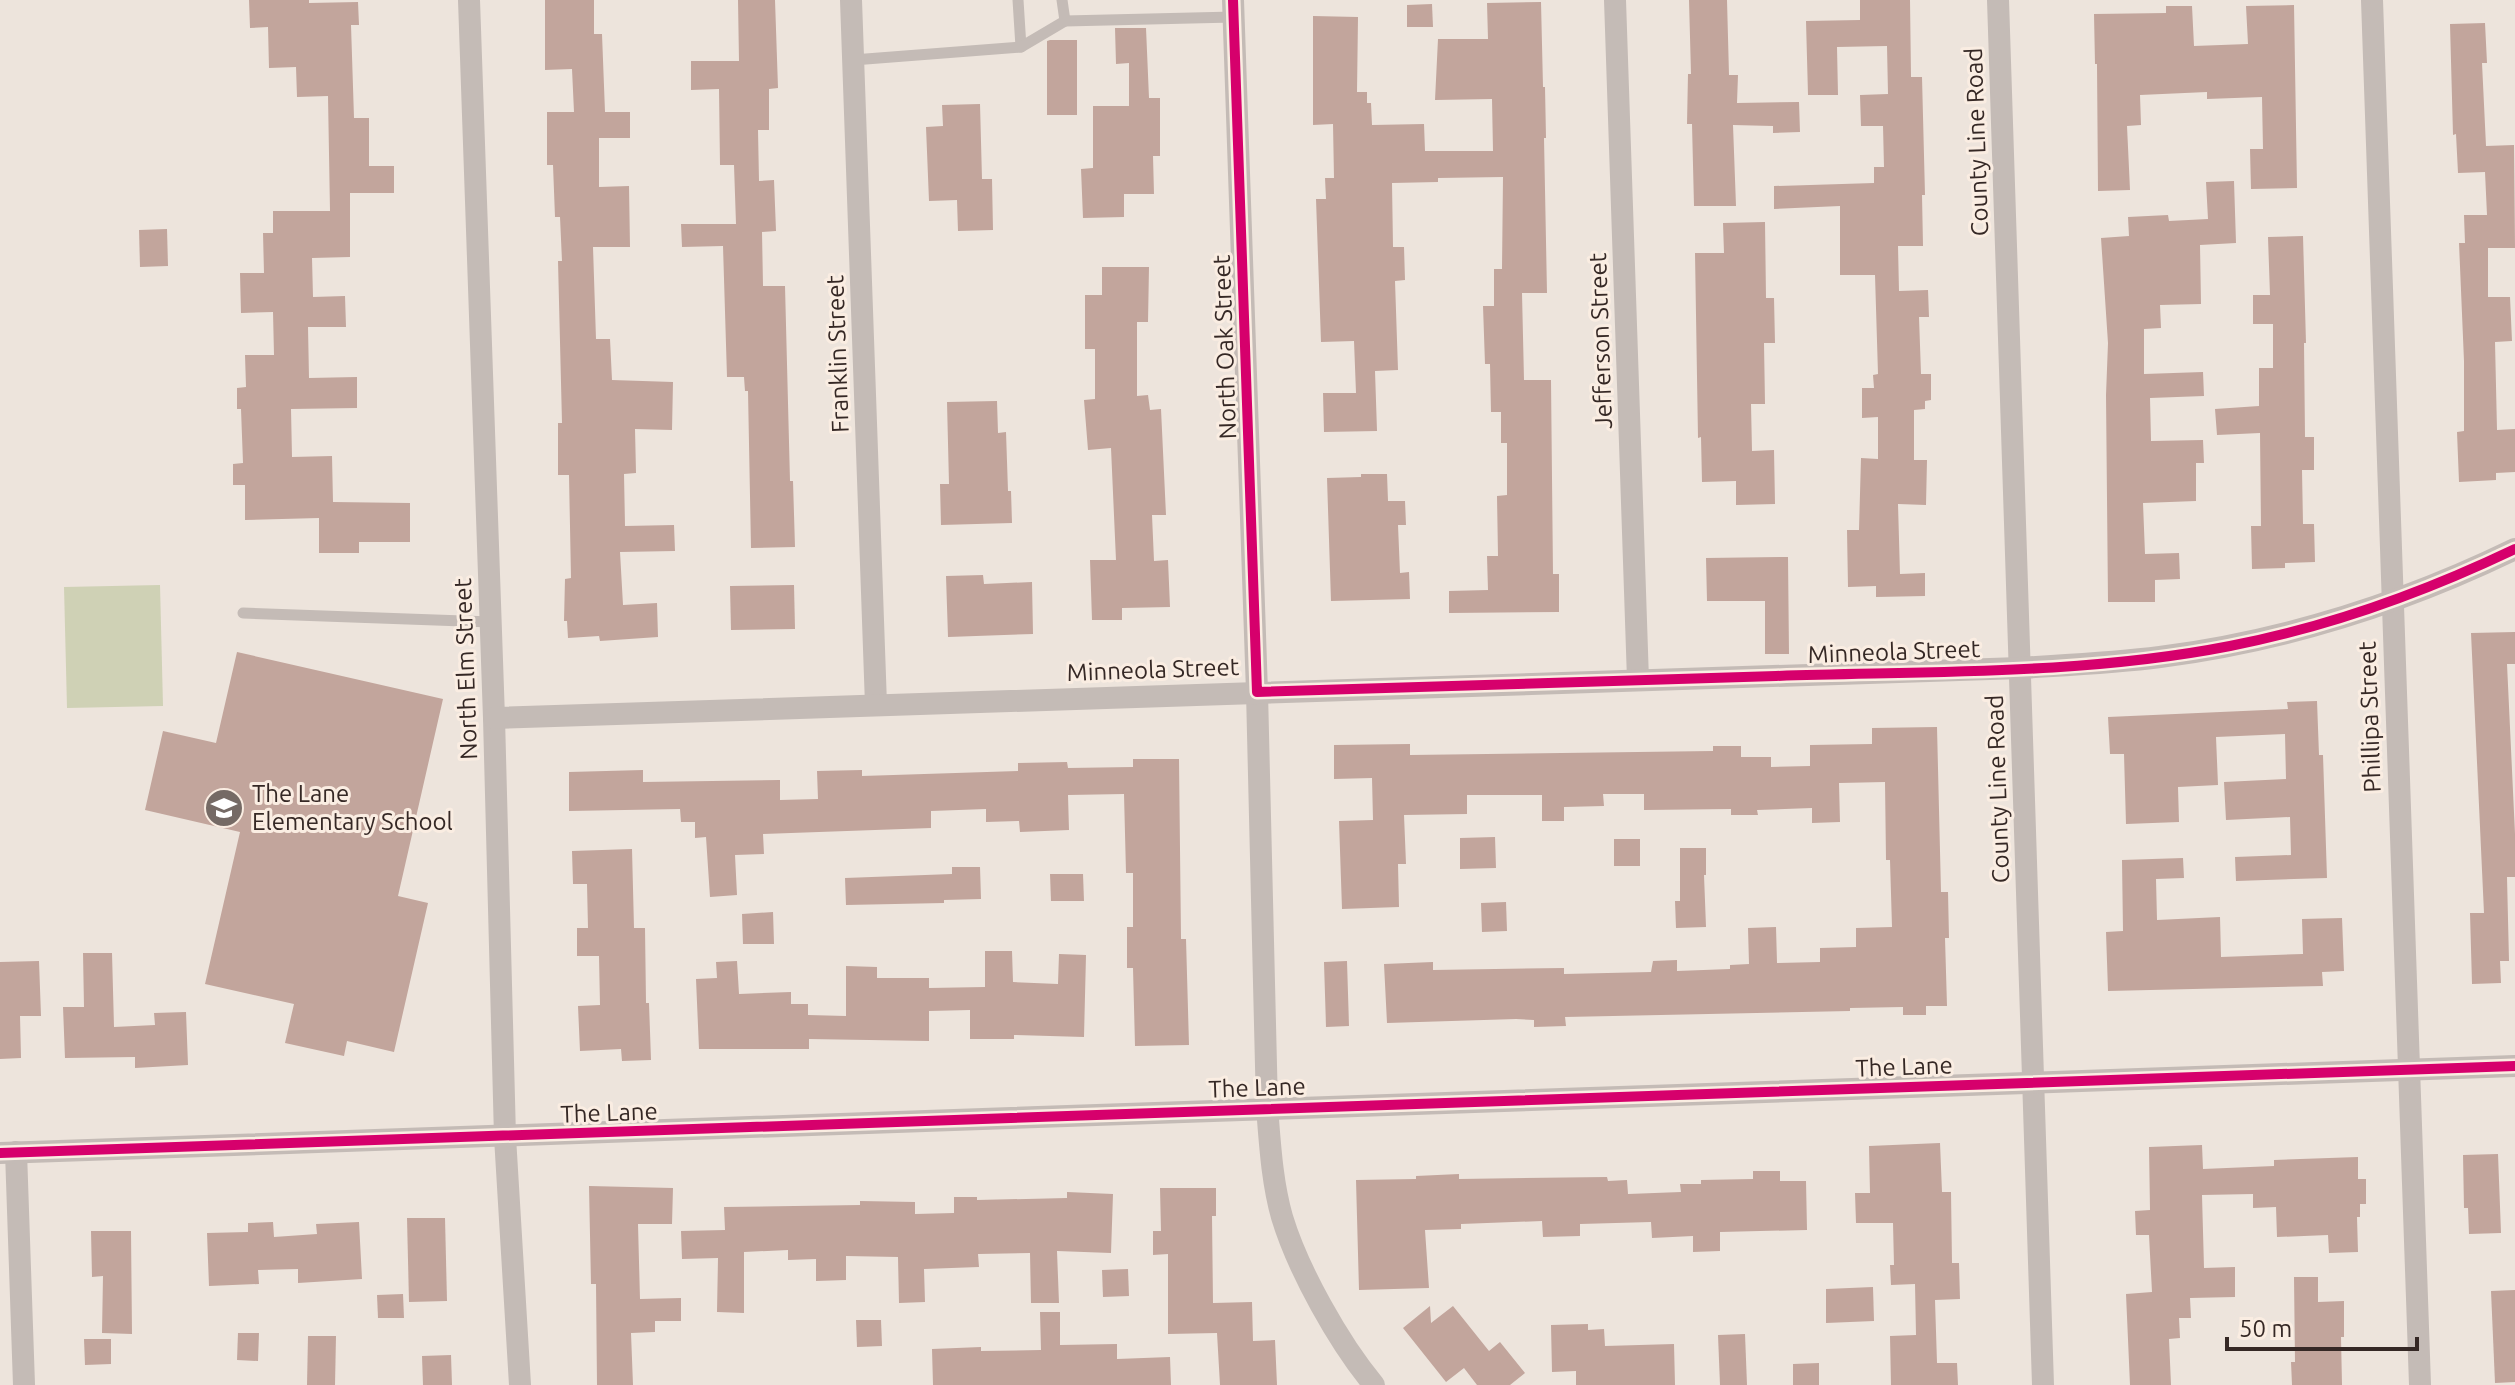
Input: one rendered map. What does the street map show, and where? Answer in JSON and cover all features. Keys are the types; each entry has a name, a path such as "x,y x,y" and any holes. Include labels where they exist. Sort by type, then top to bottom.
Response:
{"street":[{"name":"North Elm Street","path":"469,0 505,1137 520,1385"},
{"name":"Franklin Street","path":"851,0 876,705"},
{"name":"Jefferson Street","path":"1615,0 1638,680"},
{"name":"County Line Road","path":"1998,0 2043,1385"},
{"name":"Phillipa Street","path":"2372,0 2420,1385"},
{"name":"North Oak Street","path":"1234,8 1257,692 1267,1107 1273,1174 1283,1218 1357,1376 1374,1385"},
{"name":"Minneola Street","path":"494,718 2020,668 2159,657 2232,646 2313,625 2392,601 2515,549"},
{"name":"The Lane","path":"8,1153 2515,1066"},
{"path":"8,1153 24,1385"}],"lane":[{"path":"1018,0 1021,47"},
{"path":"1062,0 1065,21"},
{"path":"853,60 1021,47 1065,21 1234,8"},
{"path":"243,613 491,622"}],"green space":[{"path":"160,585 163,706 67,708 64,587"}],"building":[{"path":"249,0 358,2 359,25 351,25 354,118 369,118 369,166 394,166 394,193 350,193 350,257 312,258 313,297 345,296 346,327 308,327 309,378 357,377 357,408 291,409 292,457 332,456 333,502 410,503 410,542 359,542 359,553 319,553 319,518 245,520 245,485 233,485 233,464 243,463 237,388 246,387 245,355 274,355 273,312 241,313 240,273 264,273 263,233 273,233 273,211 330,211 328,96 297,97 296,67 269,68 268,27 250,28"},
{"path":"545,0 594,0 594,34 602,34 605,112 630,112 630,138 599,138 599,187 629,186 630,247 593,247 596,339 610,339 612,380 673,382 672,430 635,429 636,473 624,474 625,526 674,525 675,551 620,552 623,605 657,603 658,637 600,641 599,636 568,638 567,621 564,621 565,579 571,578 569,475 558,475 558,423 562,423 558,261 562,261 560,217 555,217 553,165 547,165 547,112 574,112 572,69 545,70"},
{"path":"738,0 775,0 778,88 769,89 769,130 758,130 759,181 774,180 776,231 762,232 763,286 785,286 790,481 793,481 795,547 751,548 748,391 745,391 744,377 727,377 723,246 682,247 681,224 736,224 734,165 720,165 719,89 691,90 691,61 739,61"},
{"path":"1689,0 1727,0 1729,75 1738,75 1737,103 1799,102 1800,132 1773,133 1773,126 1733,125 1736,206 1694,206 1692,124 1687,124 1688,74 1691,74"},
{"path":"1860,0 1910,0 1911,77 1922,77 1923,246 1898,246 1899,291 1928,290 1929,317 1919,317 1921,374 1931,374 1931,400 1925,401 1925,409 1914,410 1914,460 1927,460 1926,505 1898,504 1900,574 1925,573 1925,596 1876,597 1876,586 1848,587 1847,530 1859,530 1861,458 1878,459 1878,417 1862,418 1862,388 1874,388 1873,375 1878,374 1875,275 1840,275 1840,206 1774,209 1774,186 1874,183 1874,167 1884,167 1883,126 1861,126 1860,95 1888,94 1887,46 1837,47 1838,95 1808,95 1806,21 1860,20"},
{"path":"1541,2 1547,293 1522,293 1524,380 1551,380 1553,574 1559,574 1559,612 1449,613 1449,591 1488,590 1487,556 1498,556 1497,496 1507,495 1507,443 1501,443 1501,412 1491,412 1490,364 1485,364 1483,306 1494,306 1494,269 1502,269 1503,177 1438,178 1438,182 1392,183 1393,247 1404,247 1405,280 1395,281 1398,370 1375,371 1377,431 1324,432 1323,393 1356,393 1354,341 1321,342 1316,199 1326,199 1325,178 1334,178 1333,124 1313,125 1313,16 1358,17 1357,92 1367,92 1372,125 1424,124 1425,151 1493,151 1492,99 1435,100 1438,39 1488,39 1487,3"},
{"path":"1432,4 1433,27 1407,27 1407,5"},
{"path":"2294,5 2297,188 2251,189 2250,149 2263,149 2262,97 2207,99 2207,92 2140,95 2141,125 2127,126 2130,190 2098,191 2094,14 2166,13 2166,6 2192,6 2194,46 2248,44 2246,6"},
{"path":"2485,23 2487,63 2482,63 2486,146 2514,145 2515,248 2488,248 2488,297 2510,297 2512,341 2495,342 2497,430 2515,429 2515,472 2496,473 2496,480 2459,482 2457,432 2464,431 2464,361 2459,243 2465,243 2464,215 2487,215 2485,172 2458,173 2456,134 2453,135 2450,24"},
{"path":"1115,28 1146,28 1149,98 1160,98 1160,156 1153,156 1154,194 1124,194 1124,217 1083,218 1081,169 1093,168 1093,106 1129,106 1129,63 1116,64"},
{"path":"1077,40 1077,115 1047,115 1047,41"},
{"path":"980,104 982,179 992,179 993,230 958,231 957,200 929,201 926,127 943,126 942,105"},
{"path":"2234,181 2236,243 2200,245 2201,304 2160,305 2161,328 2144,329 2144,374 2203,372 2204,396 2150,398 2151,441 2203,440 2204,463 2196,463 2196,501 2143,503 2145,554 2179,553 2180,579 2155,580 2155,602 2108,602 2108,343 2101,238 2129,236 2128,217 2168,215 2169,221 2208,219 2206,182"},
{"path":"1765,222 1766,298 1774,298 1775,343 1764,343 1765,404 1751,404 1752,451 1774,450 1775,504 1736,505 1736,481 1702,482 1701,437 1698,438 1695,253 1724,253 1723,223"},
{"path":"167,229 168,266 140,267 139,230"},
{"path":"2303,236 2305,437 2314,437 2314,470 2302,470 2303,524 2314,524 2315,562 2285,563 2285,568 2252,569 2251,526 2261,526 2260,433 2217,435 2215,409 2259,406 2259,368 2273,368 2273,324 2253,324 2253,295 2270,295 2268,237"},
{"path":"1102,267 1149,267 1148,322 1137,322 1137,396 1148,395 1150,410 1161,409 1166,515 1152,515 1154,561 1168,560 1170,607 1122,608 1122,620 1092,620 1090,560 1116,560 1111,448 1088,450 1084,400 1095,399 1095,349 1085,349 1085,295 1102,295"},
{"path":"997,401 998,433 1006,432 1012,523 941,525 940,484 949,484 947,402"},
{"path":"1361,474 1387,474 1388,501 1405,501 1406,525 1398,525 1400,573 1409,572 1410,599 1331,601 1327,478 1361,477"},
{"path":"1788,557 1789,654 1765,654 1765,601 1707,601 1706,558"},
{"path":"983,575 984,584 1032,582 1033,634 948,637 946,576"},
{"path":"794,585 795,629 731,630 730,586"},
{"path":"2515,632 2515,664 2507,664 2515,834 2515,877 2507,877 2509,961 2500,961 2501,983 2472,984 2470,913 2484,913 2471,633"},
{"path":"237,652 443,699 398,896 428,903 394,1052 347,1041 344,1056 285,1043 294,1004 205,984 240,832 145,810 163,731 216,743"},
{"path":"2317,701 2319,755 2323,755 2327,878 2236,881 2235,857 2291,855 2290,817 2226,820 2224,782 2286,779 2285,734 2216,737 2218,785 2178,787 2179,822 2126,824 2124,754 2110,754 2108,717 2288,709 2287,702"},
{"path":"1937,727 1941,892 1948,892 1949,938 1945,938 1947,1006 1926,1006 1926,1015 1903,1015 1903,1007 1850,1008 1850,1011 1565,1017 1566,1026 1534,1027 1534,1020 1516,1019 1387,1023 1384,964 1433,962 1433,970 1564,968 1564,974 1651,972 1653,961 1677,960 1677,971 1730,969 1730,965 1749,964 1748,928 1776,927 1777,963 1820,962 1820,948 1856,947 1856,928 1892,927 1890,860 1886,860 1885,782 1839,783 1840,822 1812,823 1812,808 1757,810 1758,815 1731,815 1731,809 1644,810 1644,794 1603,794 1604,806 1564,807 1564,821 1542,821 1542,795 1467,795 1467,814 1404,815 1406,864 1398,864 1399,907 1342,909 1339,821 1373,820 1372,778 1334,779 1334,745 1410,744 1410,755 1713,751 1713,746 1741,746 1741,757 1771,757 1771,767 1810,766 1810,745 1872,744 1872,728"},
{"path":"1133,759 1179,759 1181,939 1186,939 1189,1045 1135,1046 1133,968 1127,968 1127,927 1133,927 1133,873 1126,873 1124,794 1068,795 1069,830 1020,832 1019,821 986,822 986,809 931,811 931,828 763,834 764,854 735,855 737,895 710,897 706,837 695,838 695,822 681,822 680,809 569,811 569,772 643,770 643,782 780,780 780,800 818,799 817,771 862,770 862,776 1018,771 1018,763 1067,762 1068,768 1133,767"},
{"path":"1495,837 1496,868 1460,869 1460,838"},
{"path":"1614,839 1640,839 1640,866 1614,866"},
{"path":"1680,848 1706,848 1706,927 1676,928 1675,901 1680,901"},
{"path":"632,849 634,928 645,928 646,1003 649,1003 651,1060 622,1061 621,1049 580,1051 578,1006 600,1005 599,956 577,956 577,928 588,928 587,884 573,884 572,851"},
{"path":"2183,858 2184,878 2156,879 2157,920 2220,917 2221,957 2303,954 2302,919 2342,918 2344,971 2322,972 2323,986 2108,991 2106,932 2123,931 2122,860"},
{"path":"952,867 980,867 981,899 846,905 845,878 952,874"},
{"path":"1050,874 1083,874 1084,901 1051,901"},
{"path":"1506,902 1507,931 1482,932 1481,903"},
{"path":"773,912 774,944 743,944 742,914"},
{"path":"985,951 1012,951 1013,982 1058,984 1059,954 1086,955 1084,1037 1014,1035 1014,1039 970,1039 970,1010 929,1011 929,1041 809,1039 809,1049 699,1049 696,979 717,978 716,962 737,961 739,994 791,992 791,1004 808,1004 808,1015 846,1016 846,966 877,967 877,978 929,978 929,988 985,987"},
{"path":"83,953 112,953 114,1027 155,1025 154,1013 186,1012 188,1065 135,1068 135,1057 65,1058 63,1007 84,1007"},
{"path":"39,961 41,1016 20,1016 21,1058 0,1059 0,962"},
{"path":"1347,961 1349,1026 1326,1027 1324,962"},
{"path":"1940,1143 1942,1192 1951,1192 1952,1263 1959,1263 1960,1299 1935,1300 1937,1363 1957,1363 1958,1385 1891,1385 1890,1336 1916,1335 1915,1284 1891,1285 1893,1223 1856,1223 1855,1193 1870,1193 1869,1146"},
{"path":"2202,1145 2203,1169 2274,1166 2274,1160 2358,1157 2358,1179 2366,1179 2366,1204 2360,1204 2360,1217 2357,1217 2358,1252 2329,1253 2328,1235 2277,1237 2276,1207 2253,1208 2253,1194 2202,1195 2204,1268 2235,1267 2235,1297 2190,1298 2191,1318 2179,1318 2180,1338 2169,1339 2171,1385 2130,1385 2126,1294 2152,1292 2149,1235 2136,1235 2135,1211 2150,1210 2149,1147"},
{"path":"2498,1154 2501,1233 2469,1234 2468,1208 2464,1208 2463,1155"},
{"path":"1753,1171 1780,1171 1780,1181 1806,1181 1807,1230 1720,1232 1720,1251 1693,1252 1693,1236 1652,1238 1651,1222 1580,1224 1580,1236 1543,1237 1542,1221 1461,1224 1461,1229 1425,1230 1429,1288 1359,1290 1356,1180 1416,1179 1416,1176 1459,1174 1459,1179 1607,1177 1608,1181 1627,1180 1628,1194 1681,1192 1680,1184 1701,1184 1701,1180 1753,1179"},
{"path":"589,1186 673,1188 672,1224 638,1224 640,1299 681,1298 681,1321 655,1321 655,1332 631,1333 633,1385 597,1385 596,1284 591,1284"},
{"path":"1160,1188 1216,1188 1216,1216 1212,1216 1213,1303 1252,1302 1253,1341 1275,1340 1277,1385 1220,1385 1217,1333 1168,1334 1168,1254 1153,1255 1153,1231 1161,1231"},
{"path":"1067,1192 1113,1194 1111,1253 1057,1251 1059,1303 1031,1303 1030,1253 978,1254 979,1267 924,1269 925,1302 899,1303 898,1257 846,1256 846,1280 816,1281 816,1259 788,1260 788,1250 744,1252 744,1313 717,1312 718,1258 682,1259 681,1231 725,1230 724,1207 860,1205 860,1201 915,1202 915,1214 954,1213 954,1197 977,1197 977,1200 1067,1198"},
{"path":"407,1218 445,1218 447,1301 409,1302"},
{"path":"273,1222 274,1237 317,1234 316,1224 359,1222 362,1279 298,1283 298,1269 258,1270 259,1284 209,1286 207,1233 248,1232 248,1223"},
{"path":"91,1231 131,1231 132,1334 102,1333 103,1276 92,1277"},
{"path":"1128,1269 1129,1296 1103,1297 1102,1270"},
{"path":"2294,1277 2318,1277 2318,1302 2344,1301 2342,1385 2292,1385 2291,1362 2295,1362"},
{"path":"1873,1287 1874,1321 1826,1323 1826,1289"},
{"path":"2515,1290 2515,1382 2495,1383 2491,1291"},
{"path":"403,1294 404,1318 378,1318 377,1295"},
{"path":"1430,1306 1431,1323 1453,1306 1489,1351 1500,1342 1525,1373 1510,1385 1477,1385 1464,1368 1446,1382 1403,1328"},
{"path":"1040,1312 1060,1312 1060,1345 1117,1344 1117,1359 1170,1357 1171,1385 933,1385 932,1349 981,1347 981,1351 1041,1350"},
{"path":"856,1320 881,1320 882,1346 857,1347"},
{"path":"1588,1324 1588,1330 1604,1329 1605,1346 1674,1344 1675,1385 1576,1385 1576,1371 1552,1372 1551,1325"},
{"path":"238,1333 259,1333 258,1361 237,1360"},
{"path":"1745,1334 1747,1385 1720,1385 1718,1335"},
{"path":"308,1336 336,1336 335,1385 307,1385"},
{"path":"84,1339 111,1339 111,1364 85,1365"},
{"path":"451,1355 452,1385 423,1385 422,1356"},
{"path":"1819,1363 1819,1385 1793,1385 1793,1364"}],"cycle path":[{"path":"1233,0 1257,692 2004,670 2118,662 2230,646 2303,629 2411,594 2515,549"},
{"path":"0,1153 2515,1066"}],"place":[{"name":"The Lane Elementary School","path":"224,808"}]}
